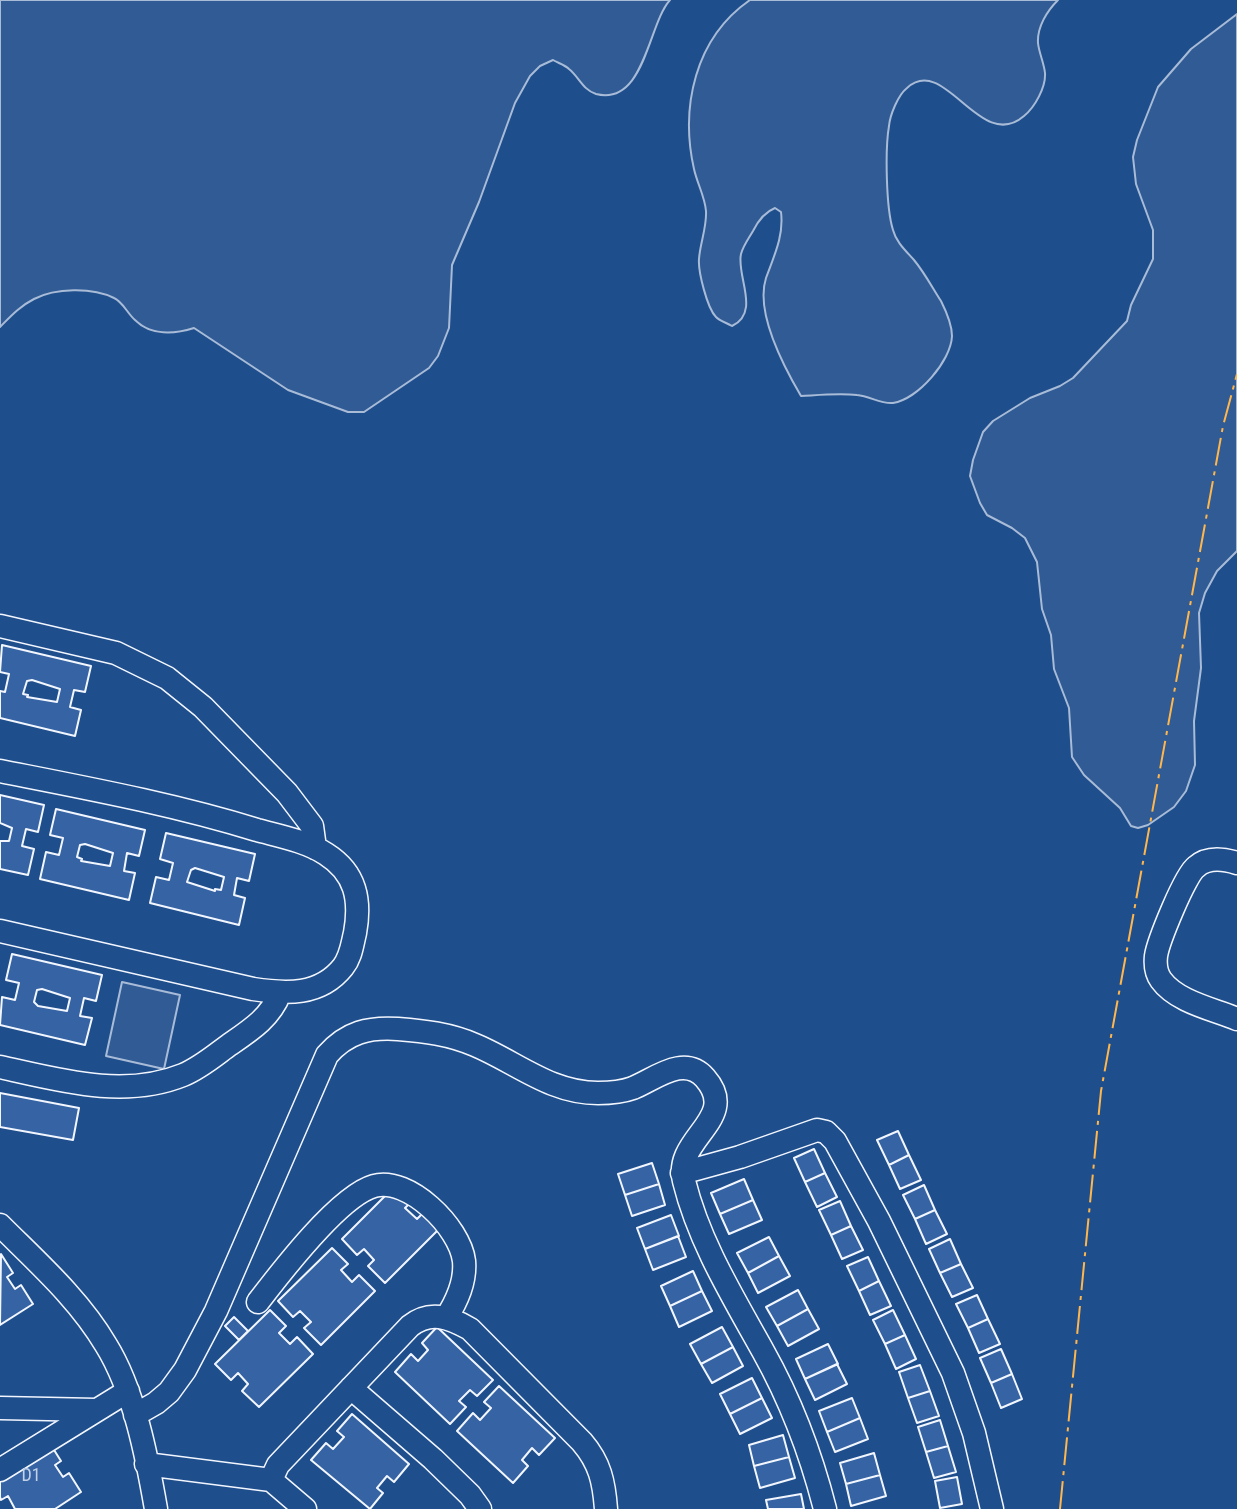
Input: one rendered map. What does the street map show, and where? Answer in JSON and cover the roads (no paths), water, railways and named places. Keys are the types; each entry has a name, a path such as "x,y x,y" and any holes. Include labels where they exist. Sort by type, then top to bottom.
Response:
{"street":[{"path":"0,626 97,647 133,660 167,678 203,707 287,793 312,826 315,848"},
{"path":"0,771 236,823 315,848 349,875 357,892 358,917 351,953 341,969 328,981 302,991 280,993 0,931"},
{"path":"1237,863 1216,860 1200,864 1190,872 1161,938 1155,964 1159,976 1170,989 1237,1019"},
{"path":"0,1067 60,1081 100,1086 140,1085 170,1080 200,1066 259,1024 280,993"},
{"path":"135,1415 162,1398 185,1370 228,1284 323,1063 338,1044 359,1032 381,1028 449,1036 475,1045 551,1084 575,1092 622,1091 667,1071 691,1068 708,1081 715,1105 709,1123 684,1157 682,1173 712,1256 791,1409 813,1462 825,1509"},
{"path":"682,1173 740,1157 811,1131 822,1130 828,1134 846,1159 953,1373 974,1433 992,1509"},
{"path":"258,1302 315,1233 357,1195 377,1185 394,1184 409,1191 443,1220 461,1250 464,1259 461,1289 446,1318"},
{"path":"0,1225 61,1285 106,1344 128,1391 135,1415 152,1507"},
{"path":"271,1480 278,1465 417,1320 435,1315 470,1329 591,1452 602,1475 606,1509"},
{"path":"351,1388 442,1468 480,1509"},
{"path":"0,1470 128,1391"},
{"path":"0,1408 98,1410"},
{"path":"146,1464 271,1480 305,1509"}]}
